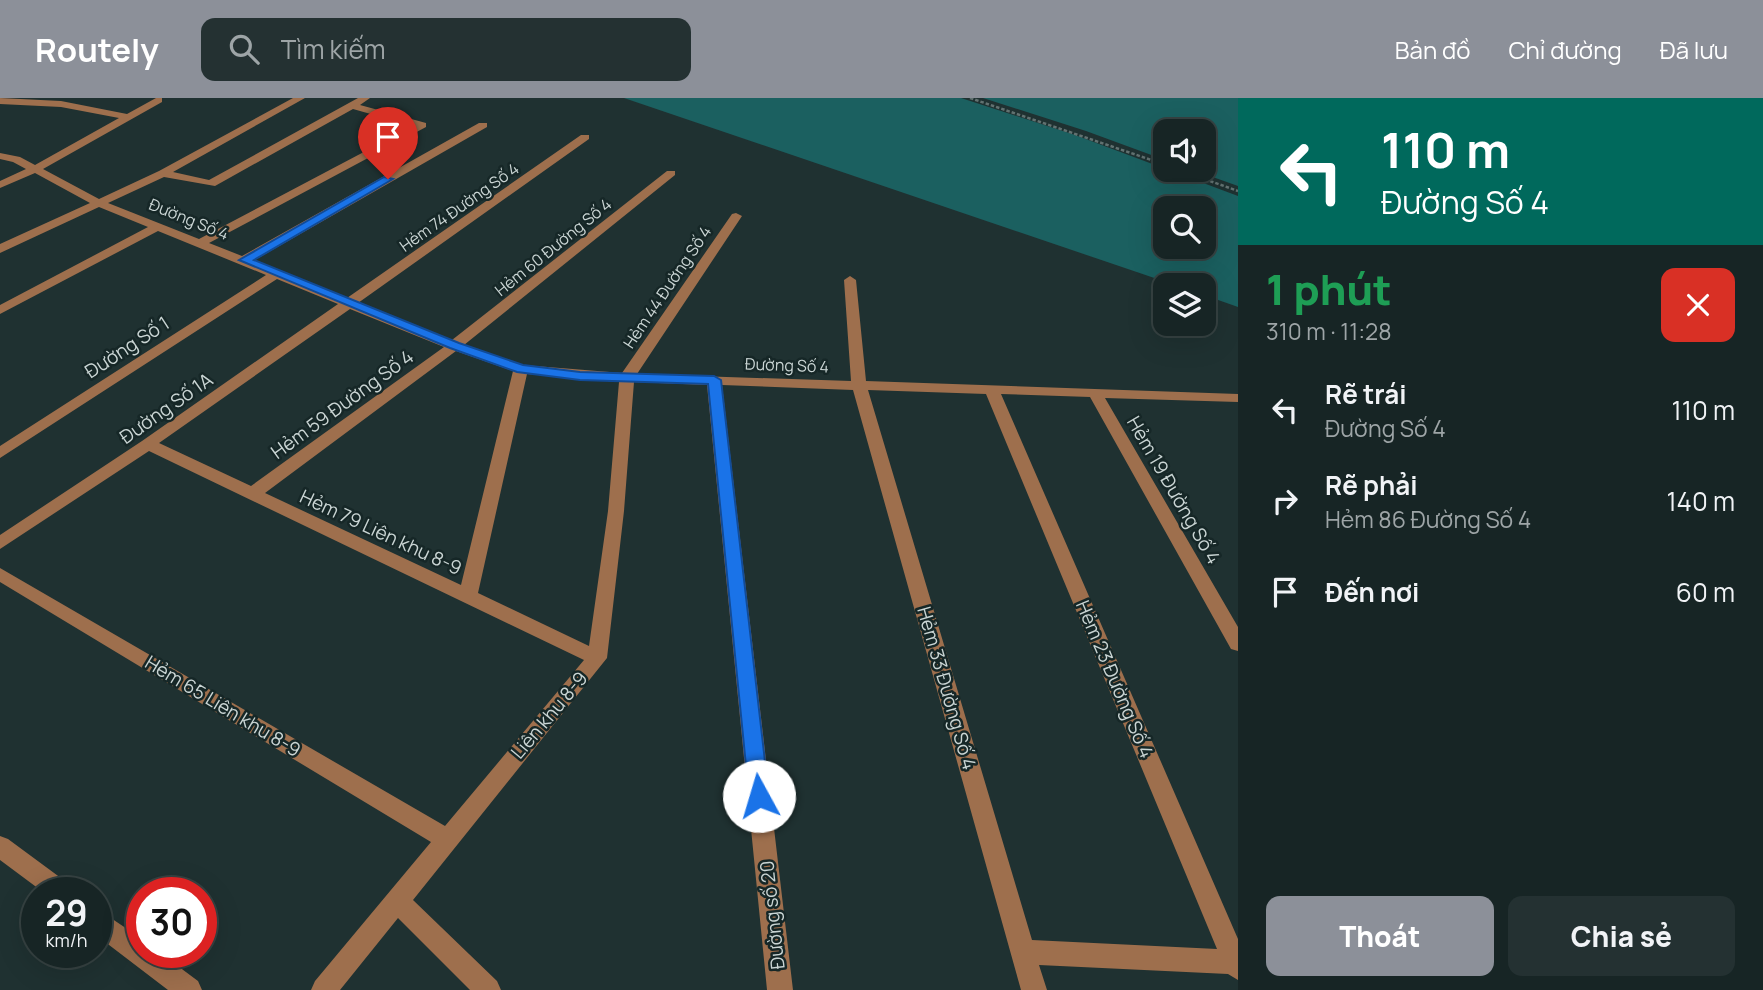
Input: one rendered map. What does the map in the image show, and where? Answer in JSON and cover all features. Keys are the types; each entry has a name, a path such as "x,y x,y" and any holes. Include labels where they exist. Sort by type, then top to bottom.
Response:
{"street":[{"path":"0,249 163,173 300,98"},
{"path":"163,173 212,184 365,98"},
{"path":"0,185 35,169 159,100"},
{"path":"0,101 61,104 127,117"},
{"path":"200,243 422,125 353,106"},
{"path":"245,260 483,125"},
{"name":"Hẻm 74 Đường Số 4","path":"351,302 585,137"},
{"name":"Đường Số 4","path":"0,156 16,159 99,203 351,302 454,346 521,369 580,376 1095,393 1235,401"},
{"name":"Hẻm 60 Đường Số 4","path":"454,346 671,173"},
{"name":"Hẻm 44 Đường Số 4","path":"627,377 736,216"},
{"path":"0,310 158,226"},
{"name":"Đường Số 1","path":"0,453 276,274"},
{"name":"Hẻm 33 Đường Số 4","path":"850,281 859,385 1034,990"},
{"name":"Đường Số 1A","path":"0,542 148,444 351,302"},
{"name":"Hẻm 59 Đường Số 4","path":"252,494 454,346"},
{"path":"468,597 521,369"},
{"name":"Liên khu 8-9","path":"324,990 597,658 616,511 627,377"},
{"name":"Đường số 20","path":"714,380 780,990"},
{"name":"Hẻm 23 Đường Số 4","path":"991,390 1237,964"},
{"name":"Hẻm 19 Đường Số 4","path":"1095,393 1238,644"},
{"name":"Hẻm 79 Liên khu 8-9","path":"148,444 597,658"},
{"name":"Hẻm 65 Liên khu 8-9","path":"0,574 446,839"},
{"path":"0,846 41,877"},
{"path":"398,901 488,990"},
{"path":"112,932 189,990"},
{"path":"1023,952 1237,964"}],"path":[{"path":"971,98 1153,161"},
{"path":"1213,182 1238,191"}],"water":[{"path":"624,98 961,98 1075,135 1153,164 1153,182 1201,182 1238,196 1238,307 1216,299 1216,273 1153,273 1153,278"},
{"path":"983,98 1238,98 1238,186 1216,178 1216,119 1153,119 1153,156"}],"route":[{"path":"388,179 245,260 421,330 454,346 521,369 580,376 714,380 759,796"}]}
